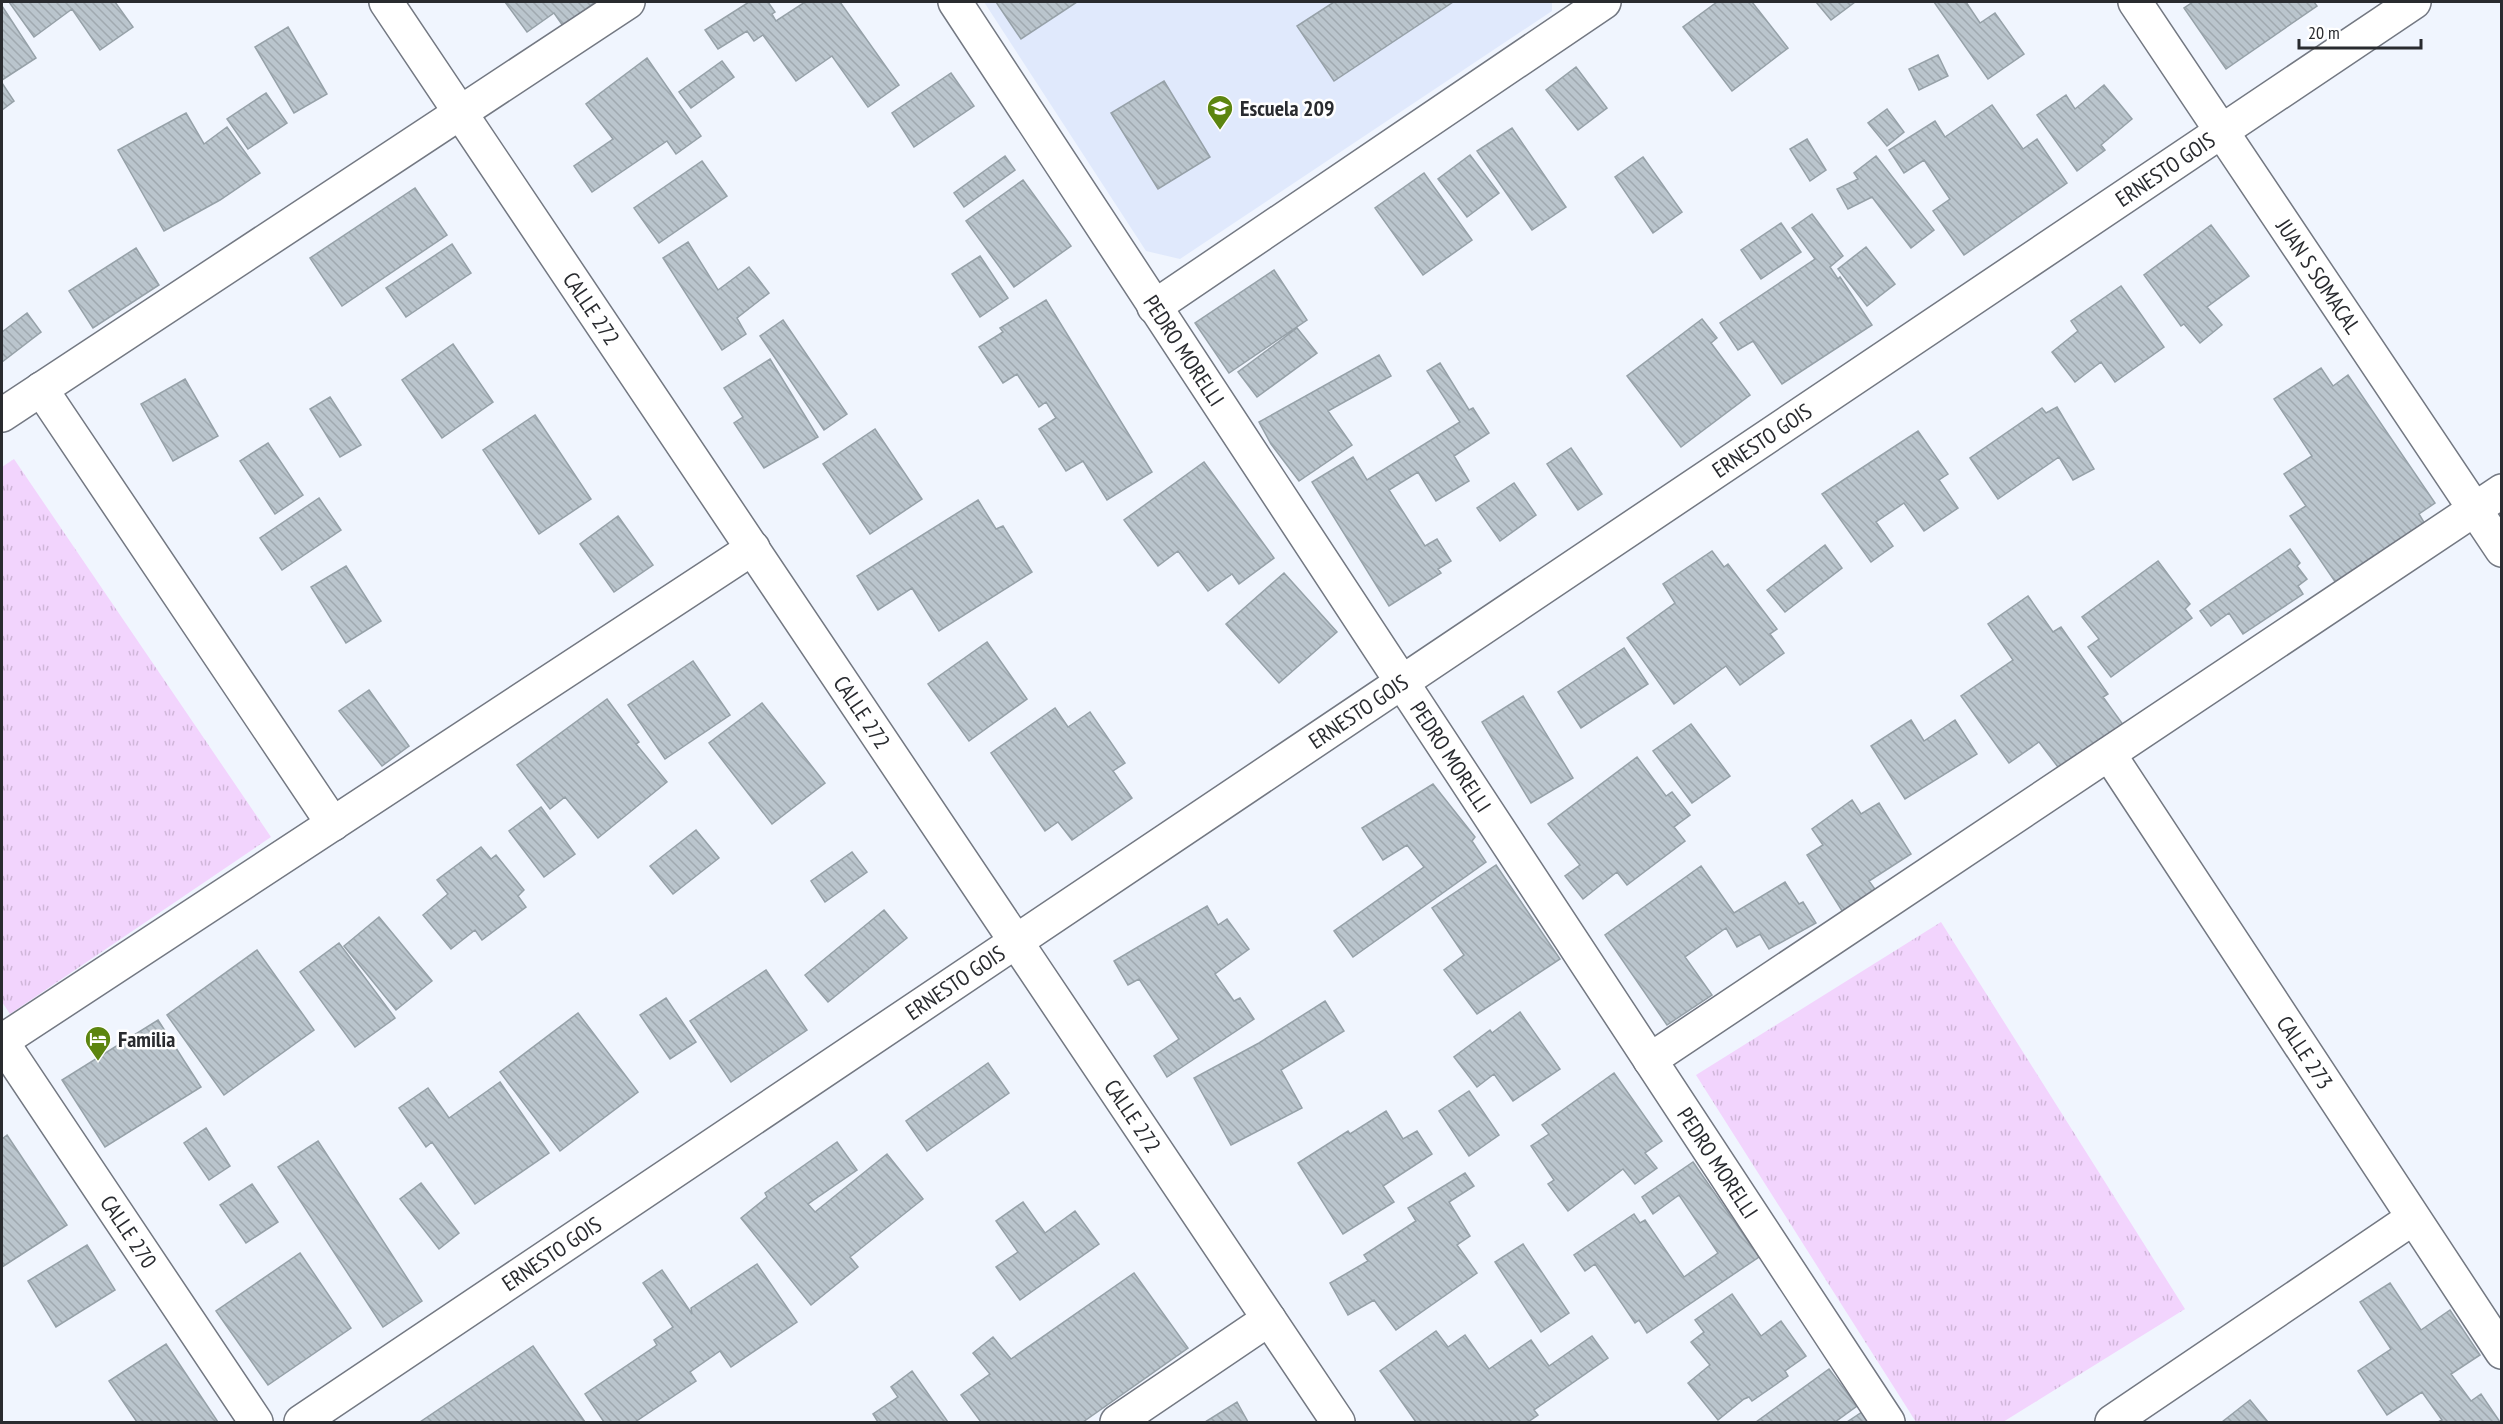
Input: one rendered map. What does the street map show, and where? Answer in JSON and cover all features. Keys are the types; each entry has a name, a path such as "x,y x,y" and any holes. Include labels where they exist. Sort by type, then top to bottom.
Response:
{"street":[{"name":"CALLE 272","path":"386,2 1338,1422"},
{"path":"2,415 628,2"},
{"name":"PEDRO MORELLI","path":"955,2 1888,1422"},
{"name":"JUAN S SOMACAL","path":"2135,2 2502,550"},
{"name":"ERNESTO GOIS","path":"301,1422 2414,2"},
{"path":"1154,307 1599,3"},
{"path":"41,389 333,824"},
{"path":"1650,1060 2502,491"},
{"path":"2,1042 753,548"},
{"name":"CALLE 273","path":"2109,754 2502,1352"},
{"name":"CALLE 270","path":"2,1042 256,1422"},
{"path":"2112,1422 2413,1218"},
{"path":"1118,1422 1269,1319"}],"shaded area":[{"name":"Escuela 209","path":"984,2 1552,2 1552,11 1180,259 1146,251"}],"green space":[{"path":"14,459 271,837 10,1014 2,1002 2,467"},
{"path":"1941,922 2185,1309 2003,1422 1916,1422 1696,1075"}],"building":[{"path":"9,2 115,2 133,27 100,50 72,9 34,37"},
{"path":"505,2 595,2 563,26 554,13 527,32"},
{"path":"749,2 768,2 775,12 772,14 776,21 805,2 840,2 899,85 868,107 832,56 796,81 763,35 754,41 747,31 718,49 705,30"},
{"path":"996,2 1077,2 1021,39"},
{"path":"1334,2 1453,2 1334,81 1297,26"},
{"path":"1717,2 1752,2 1788,48 1732,91 1683,27"},
{"path":"1816,2 1855,2 1831,20"},
{"path":"1934,2 1966,2 1980,23 1995,13 2024,54 1988,79"},
{"path":"2193,2 2314,2 2317,6 2226,69 2184,8"},
{"path":"2,6 36,58 2,80"},
{"path":"288,27 327,94 294,113 255,47"},
{"path":"1938,55 1948,76 1919,90 1909,69"},
{"path":"647,58 701,136 676,154 667,141 592,192 574,166 613,139 586,104"},
{"path":"722,61 734,77 691,108 679,92"},
{"path":"1576,67 1607,108 1578,130 1546,90"},
{"path":"951,73 974,106 914,147 892,113"},
{"path":"1164,81 1210,157 1158,189 1111,113"},
{"path":"2,83 14,101 2,110"},
{"path":"2104,85 2132,119 2101,145 2105,150 2077,171 2037,115 2066,95 2075,109"},
{"path":"266,93 287,123 248,149 227,119"},
{"path":"1992,105 2023,149 2037,139 2067,183 1964,255 1933,211 1950,199 1924,160 1904,173 1889,150 1935,121 1945,137"},
{"path":"1887,109 1904,132 1887,146 1868,123"},
{"path":"186,113 204,144 227,127 260,173 220,200 164,231 118,150"},
{"path":"1512,128 1566,207 1532,230 1477,151"},
{"path":"1807,139 1826,170 1810,181 1790,149"},
{"path":"1470,155 1499,193 1467,217 1438,179"},
{"path":"1005,156 1015,170 964,207 954,193"},
{"path":"1876,156 1934,230 1911,248 1872,197 1848,209 1837,189 1858,179 1854,173"},
{"path":"1643,157 1682,212 1653,233 1615,177"},
{"path":"702,161 727,196 659,243 634,208"},
{"path":"1424,173 1472,240 1423,275 1375,208"},
{"path":"1023,180 1071,246 1014,287 966,221"},
{"path":"415,188 447,235 342,306 310,258"},
{"path":"1812,214 1843,256 1830,267 1838,279 1840,277 1872,325 1782,384 1753,341 1738,350 1720,323 1815,259 1792,228"},
{"path":"1781,223 1801,252 1761,279 1741,250"},
{"path":"2211,225 2249,276 2207,307 2222,325 2200,343 2184,324 2181,326 2144,275"},
{"path":"688,242 718,290 749,267 769,293 737,318 746,334 722,350 663,258"},
{"path":"452,244 471,273 406,317 386,288"},
{"path":"1866,247 1895,284 1867,306 1838,269"},
{"path":"136,248 159,285 93,328 69,291"},
{"path":"980,256 1008,298 980,317 952,274"},
{"path":"1274,270 1307,320 1229,373 1195,323"},
{"path":"2121,286 2164,347 2115,382 2101,362 2075,382 2052,352 2078,331 2071,321"},
{"path":"1046,300 1152,472 1107,500 1083,461 1066,471 1039,429 1056,418 1046,402 1039,407 1017,374 1003,383 979,347 1003,332 1000,328"},
{"path":"27,313 41,332 2,362 2,332"},
{"path":"1702,319 1717,338 1711,343 1750,395 1681,447 1627,376"},
{"path":"783,320 847,414 824,430 760,336"},
{"path":"1297,328 1317,353 1257,397 1238,372"},
{"path":"453,344 493,402 442,438 402,380"},
{"path":"1379,355 1391,376 1328,411 1352,445 1299,481 1271,444 1259,422"},
{"path":"770,359 818,437 764,468 734,423 743,417 724,388"},
{"path":"1440,363 1469,410 1473,408 1489,433 1454,456 1469,481 1436,501 1418,472 1389,490 1425,546 1437,539 1451,561 1438,569 1441,573 1389,606 1312,482 1353,457 1367,480 1460,422 1427,371"},
{"path":"2321,368 2333,386 2348,375 2435,503 2419,514 2425,524 2336,583 2290,516 2306,506 2284,474 2312,456 2274,399"},
{"path":"185,379 218,436 173,461 141,404"},
{"path":"330,397 361,445 340,457 310,409"},
{"path":"2057,407 2094,469 2073,480 2059,457 1998,499 1970,458 2042,408 2046,413"},
{"path":"535,415 591,499 539,534 483,450"},
{"path":"875,429 922,499 870,534 823,464"},
{"path":"1918,431 1948,474 1939,480 1958,508 1924,531 1904,503 1876,522 1893,546 1871,562 1822,494"},
{"path":"268,443 303,495 275,514 240,461"},
{"path":"1571,448 1602,494 1578,510 1547,464"},
{"path":"1204,462 1274,558 1239,584 1232,574 1208,591 1178,551 1158,566 1124,520"},
{"path":"1514,483 1536,515 1500,541 1477,508"},
{"path":"319,498 341,530 282,570 260,538"},
{"path":"978,500 996,529 1003,526 1032,572 939,631 912,588 878,610 857,576"},
{"path":"618,516 653,565 614,592 580,544"},
{"path":"1825,545 1842,568 1785,612 1767,590"},
{"path":"2290,549 2300,563 2297,566 2307,579 2298,586 2303,594 2243,634 2229,613 2211,626 2200,611"},
{"path":"1712,551 1724,567 1728,564 1777,629 1770,634 1784,653 1740,685 1726,666 1674,704 1627,638 1675,603 1663,584"},
{"path":"2158,561 2190,604 2185,609 2192,618 2111,677 2088,647 2099,639 2082,617"},
{"path":"346,566 381,621 346,643 311,587"},
{"path":"1284,573 1337,632 1279,683 1226,624"},
{"path":"2028,596 2053,632 2061,627 2108,694 2103,697 2124,726 2061,771 2039,742 2009,763 1961,696 2013,660 1988,624"},
{"path":"987,642 1027,699 969,741 928,684"},
{"path":"1624,648 1648,684 1581,728 1558,692"},
{"path":"693,661 730,715 665,759 628,705"},
{"path":"369,690 409,746 382,766 339,711"},
{"path":"1523,696 1573,778 1531,803 1482,722"},
{"path":"607,699 639,742 636,744 667,782 598,838 565,797 550,809 517,765"},
{"path":"762,703 825,783 772,824 709,743"},
{"path":"1055,708 1068,727 1090,712 1125,763 1113,771 1132,798 1072,840 1058,822 1045,831 991,753"},
{"path":"1911,720 1924,741 1955,720 1977,754 1905,799 1871,746"},
{"path":"1691,724 1730,776 1692,803 1653,751"},
{"path":"1637,757 1666,796 1672,792 1690,815 1674,827 1685,841 1627,885 1617,872 1583,899 1565,876 1580,865 1548,824"},
{"path":"1433,784 1475,837 1472,841 1486,862 1353,957 1334,931 1424,867 1407,845 1383,860 1362,828"},
{"path":"1852,800 1861,814 1879,803 1911,854 1869,881 1877,892 1844,914 1807,855 1823,845 1812,829"},
{"path":"541,807 575,854 544,877 509,831"},
{"path":"696,830 719,858 673,894 650,866"},
{"path":"481,847 491,859 496,855 524,890 518,896 526,907 482,940 475,930 451,949 423,915 448,894 437,880"},
{"path":"852,852 867,872 825,902 811,881"},
{"path":"1496,865 1560,959 1477,1014 1444,970 1464,955 1432,908"},
{"path":"1701,866 1734,913 1785,882 1799,904 1803,902 1816,923 1769,949 1760,934 1737,947 1726,928 1685,957 1712,995 1667,1025 1605,935"},
{"path":"1207,906 1218,925 1227,919 1249,949 1215,974 1234,1001 1240,998 1254,1019 1167,1077 1154,1056 1179,1039 1139,979 1128,985 1114,961"},
{"path":"884,910 907,938 828,1002 805,975"},
{"path":"379,917 432,981 396,1010 344,946"},
{"path":"339,943 395,1018 355,1047 300,972"},
{"path":"257,950 314,1030 224,1095 167,1015"},
{"path":"766,970 807,1030 731,1082 690,1021"},
{"path":"666,998 696,1042 670,1059 640,1015"},
{"path":"1325,1001 1344,1031 1281,1070 1302,1108 1231,1145 1194,1078 1259,1043"},
{"path":"1520,1012 1560,1069 1513,1101 1494,1074 1477,1087 1454,1057 1490,1030 1492,1033"},
{"path":"578,1013 638,1092 560,1151 500,1072"},
{"path":"158,1020 201,1087 105,1147 62,1080"},
{"path":"988,1063 1009,1093 927,1151 906,1121"},
{"path":"1614,1073 1662,1141 1645,1153 1657,1168 1635,1184 1623,1169 1568,1211 1548,1184 1554,1180 1531,1146 1549,1134 1542,1125"},
{"path":"500,1082 549,1153 475,1204 432,1142 426,1147 399,1108 428,1088 449,1118"},
{"path":"1469,1091 1499,1135 1469,1156 1439,1111"},
{"path":"1386,1111 1403,1139 1417,1131 1432,1154 1383,1186 1394,1202 1343,1234 1298,1163 1348,1131 1350,1134"},
{"path":"206,1128 230,1166 209,1180 184,1143"},
{"path":"7,1135 67,1225 2,1267 2,1139"},
{"path":"318,1141 422,1301 383,1327 278,1167"},
{"path":"837,1142 857,1170 808,1204 815,1212 887,1154 923,1199 850,1257 858,1267 811,1305 741,1218 767,1197 765,1193"},
{"path":"1693,1162 1759,1257 1647,1333 1639,1320 1635,1323 1595,1264 1585,1271 1574,1255 1634,1214 1640,1223 1645,1220 1684,1277 1718,1253 1679,1195 1653,1214 1642,1197"},
{"path":"1465,1173 1474,1186 1449,1202 1470,1236 1457,1245 1477,1273 1396,1330 1374,1300 1348,1315 1330,1283 1368,1261 1364,1255 1416,1221 1408,1208"},
{"path":"421,1183 459,1233 439,1249 400,1199"},
{"path":"252,1184 278,1222 246,1243 220,1205"},
{"path":"1023,1202 1045,1233 1075,1211 1099,1244 1020,1300 996,1267 1018,1252 996,1221"},
{"path":"1523,1244 1569,1313 1541,1332 1495,1262"},
{"path":"87,1245 115,1290 56,1327 28,1281"},
{"path":"300,1253 351,1328 268,1385 216,1311"},
{"path":"757,1264 797,1322 731,1367 720,1351 690,1372 696,1381 635,1422 604,1422 585,1394 657,1345 654,1340 673,1327 643,1283 662,1270 692,1314 691,1308"},
{"path":"1134,1273 1188,1348 1083,1422 981,1422 961,1395 990,1374 973,1353 993,1337 1011,1359"},
{"path":"2390,1283 2421,1330 2450,1310 2480,1355 2451,1374 2471,1401 2481,1394 2500,1422 2438,1422 2442,1420 2422,1392 2387,1415 2358,1371 2391,1349 2360,1302"},
{"path":"1732,1294 1761,1336 1781,1321 1806,1356 1785,1371 1788,1376 1752,1401 1749,1397 1744,1399 1718,1420 1688,1383 1710,1365 1691,1342 1704,1332 1695,1320"},
{"path":"1436,1331 1448,1347 1465,1335 1489,1369 1531,1340 1549,1366 1592,1336 1608,1358 1534,1410 1538,1415 1528,1422 1416,1422 1380,1371"},
{"path":"166,1344 218,1422 137,1422 109,1381"},
{"path":"533,1346 585,1422 420,1422"},
{"path":"1829,1369 1857,1406 1835,1422 1756,1422"},
{"path":"912,1371 948,1422 878,1422 873,1414 898,1397 891,1387"},
{"path":"2250,1400 2268,1422 2222,1422"},
{"path":"1237,1402 1248,1422 1205,1422"},
{"path":"1862,1412 1869,1422 1847,1422"}],"place":[{"name":"Escuela 209","path":"1220,131"},
{"name":"Familia","path":"98,1062"}]}
